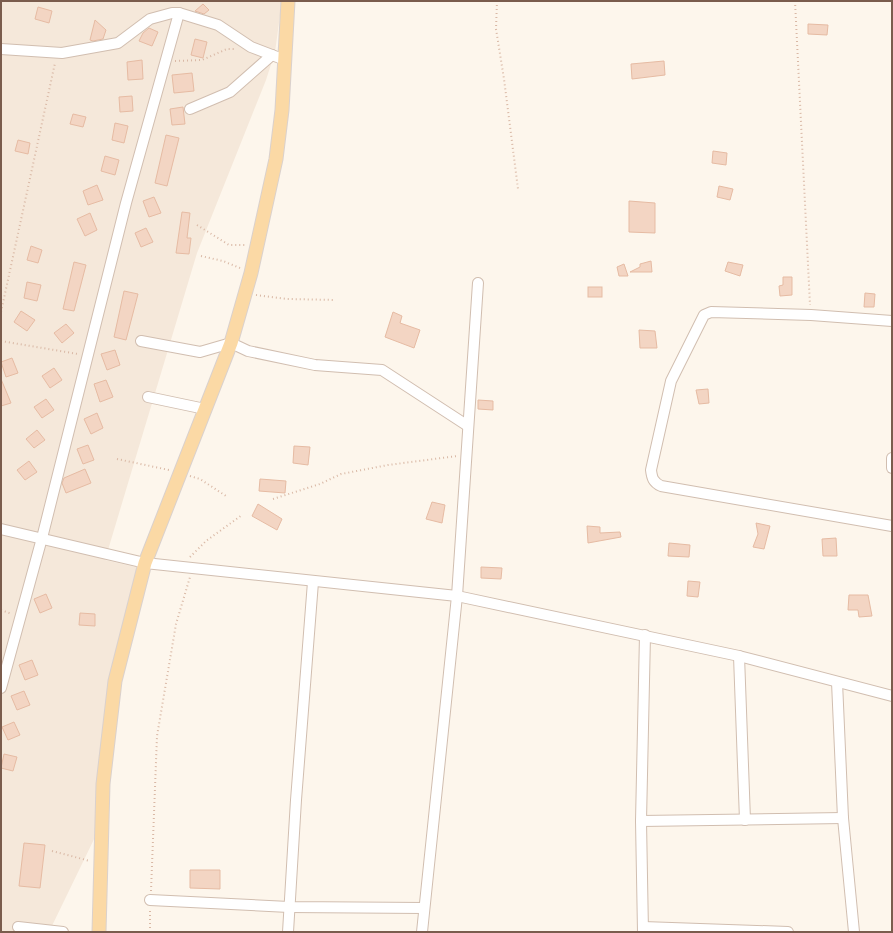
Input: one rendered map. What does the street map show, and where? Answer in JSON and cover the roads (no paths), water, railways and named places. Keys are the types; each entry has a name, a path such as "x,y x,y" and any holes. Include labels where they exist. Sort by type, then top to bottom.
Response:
{"main road":[{"path":"99,932 103,784 118,666 145,563 231,344 251,273 276,159 282,110 288,1"}],"street":[{"path":"1,49 57,53 118,43 150,19 172,13 179,13 222,27 251,47 285,60"},
{"path":"1,688 42,538 126,204 179,13"},
{"path":"190,109 230,92 272,55"},
{"path":"422,932 457,596 478,283"},
{"path":"892,321 811,315 711,312 704,315 671,381 651,470 652,478 661,486 892,526"},
{"path":"141,341 200,352 231,344 248,351 315,365 382,370 468,426"},
{"path":"148,397 205,409"},
{"path":"892,458 892,468"},
{"path":"1,529 145,563 192,570 457,596 739,656 892,696"},
{"path":"288,932 313,582"},
{"path":"646,635 641,821 642,929 788,932"},
{"path":"739,656 745,820"},
{"path":"837,682 843,818 854,932"},
{"path":"641,821 843,818"},
{"path":"150,900 289,907 424,908"},
{"path":"18,927 63,932"}]}
